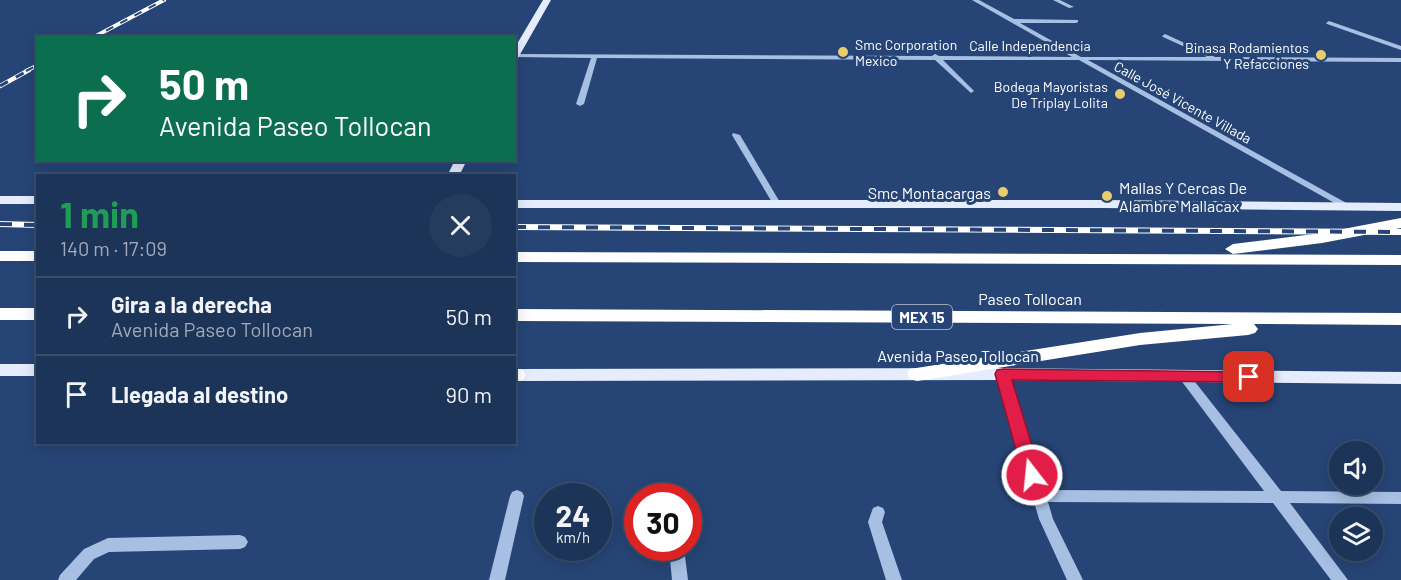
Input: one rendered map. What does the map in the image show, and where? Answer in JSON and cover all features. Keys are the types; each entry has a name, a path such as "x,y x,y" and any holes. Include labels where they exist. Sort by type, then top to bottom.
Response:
{"highway":[{"path":"952,258 1014,254 1225,250 1334,237 1401,223"},
{"path":"0,256 36,256"},
{"path":"516,257 1401,261"},
{"path":"0,314 36,314"},
{"name":"Paseo Tollocan","path":"516,315 1401,319"},
{"path":"917,374 1140,339 1271,328 1330,319"}],"main road":[{"path":"516,55 547,0"},
{"path":"0,200 36,200"},
{"path":"516,204 1401,207"},
{"path":"0,208 36,208"},
{"path":"0,370 36,370"},
{"name":"Avenida Paseo Tollocan","path":"516,375 1003,374 1401,378"}],"street":[{"name":"Calle José Vicente Villada","path":"975,0 1347,207"},
{"path":"1056,0 1071,7"},
{"path":"1013,21 1076,21"},
{"path":"1329,23 1401,48"},
{"path":"1165,36 1216,58"},
{"path":"580,104 595,56"},
{"name":"Calle Independencia","path":"516,57 935,56 1401,60"},
{"path":"935,56 971,91"},
{"path":"736,135 777,204"},
{"path":"1003,374 1046,519 1075,580"},
{"path":"1184,376 1275,498 1340,580"},
{"path":"497,580 516,496"},
{"path":"1038,496 1401,498"},
{"path":"878,512 875,522 894,580"},
{"path":"66,580 89,554 108,545 240,542"},
{"path":"678,561 680,580"}],"railway":[{"path":"96,36 164,0"},
{"path":"26,71 36,66"},
{"path":"0,86 29,70"},
{"path":"0,224 36,225"},
{"path":"516,227 1401,232"}],"place":[{"name":"Smc Corporation Mexico","path":"843,52"},
{"name":"Binasa Rodamientos Y Refacciones","path":"1321,55"},
{"name":"Bodega Mayoristas De Triplay Lolita","path":"1120,94"},
{"name":"Smc Montacargas","path":"1003,192"},
{"name":"Mallas Y Cercas De Alambre Mallacax","path":"1107,196"}],"route":[{"path":"1032,475 1003,374 1249,377"}]}
